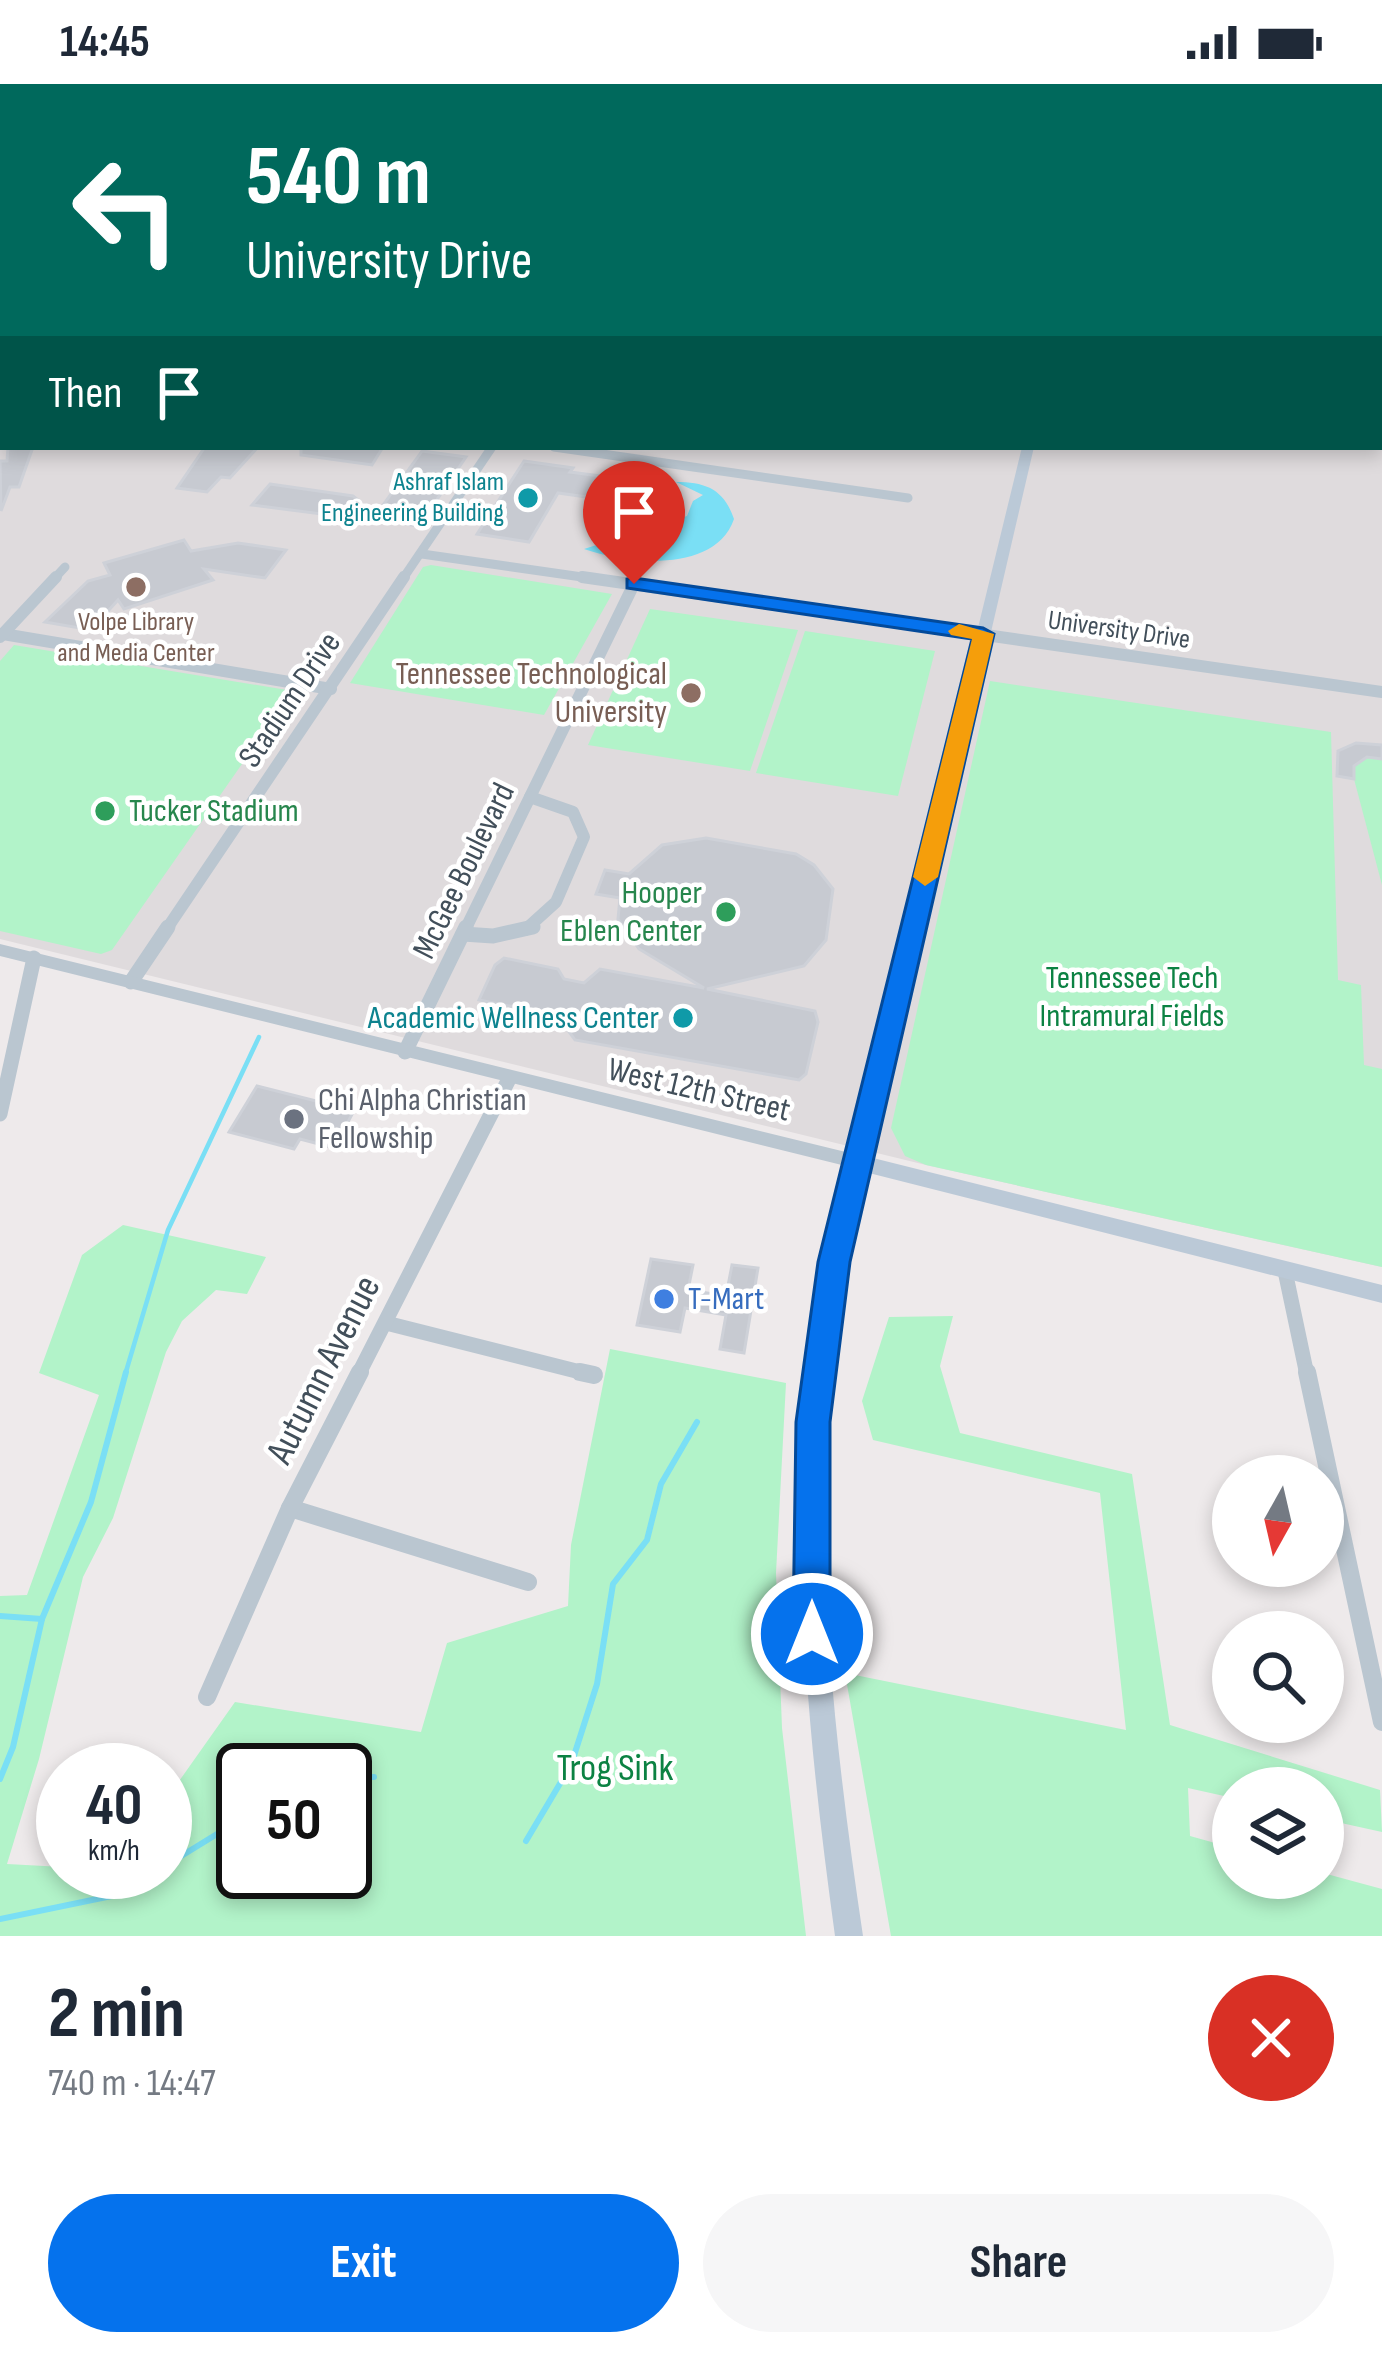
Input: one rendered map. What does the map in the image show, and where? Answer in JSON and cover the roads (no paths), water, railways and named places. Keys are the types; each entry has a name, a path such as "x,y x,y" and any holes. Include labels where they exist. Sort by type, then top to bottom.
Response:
{"main road":[{"path":"849,1936 813,1660 813,1422 834,1262 1027,450"},
{"name":"West 12th Street","path":"858,1162 1382,1294"}],"street":[{"name":"Stadium Drive","path":"131,982 490,450"},
{"path":"575,450 908,498"},
{"name":"University Drive","path":"422,554 1382,692"},
{"path":"1,636 64,567"},
{"name":"McGee Boulevard","path":"405,1052 634,584"},
{"path":"1,636 331,689"},
{"path":"463,934 513,937 536,931 550,916 584,837 583,824 572,809 530,796"},
{"name":"West 12th Street","path":"0,950 858,1162"},
{"path":"0,1114 34,958"},
{"name":"Autumn Avenue","path":"207,1697 290,1508 509,1079"},
{"path":"1286,1271 1382,1722"},
{"path":"386,1323 594,1375"},
{"path":"290,1508 528,1582"}],"water":[{"path":"676,482 713,490 725,501 734,519 724,537 689,557 668,560 622,558 584,549 687,516 693,501 703,495"}],"waterway":[{"path":"125,1375 168,1230 259,1037"},
{"path":"42,1619 91,1502 126,1372"},
{"path":"526,1841 571,1765 597,1684 613,1584 647,1540 661,1484 697,1422"},
{"path":"0,1616 42,1619"},
{"path":"0,1779 13,1747 42,1619"},
{"path":"192,1849 216,1835"},
{"path":"0,1919 97,1899"}],"place":[{"name":"Ashraf Islam Engineering Building","path":"528,498"},
{"name":"Volpe Library and Media Center","path":"136,587"},
{"name":"Tennessee Technological University","path":"691,693"},
{"name":"Tucker Stadium","path":"105,811"},
{"name":"Hooper Eblen Center","path":"726,912"},
{"name":"Academic Wellness Center","path":"683,1018"},
{"name":"Chi Alpha Christian Fellowship","path":"294,1119"},
{"name":"T-Mart","path":"664,1299"}],"park label":[{"name":"Tennessee Tech Intramural Fields","path":"1132,997"},
{"name":"Trog Sink","path":"615,1768"}]}
